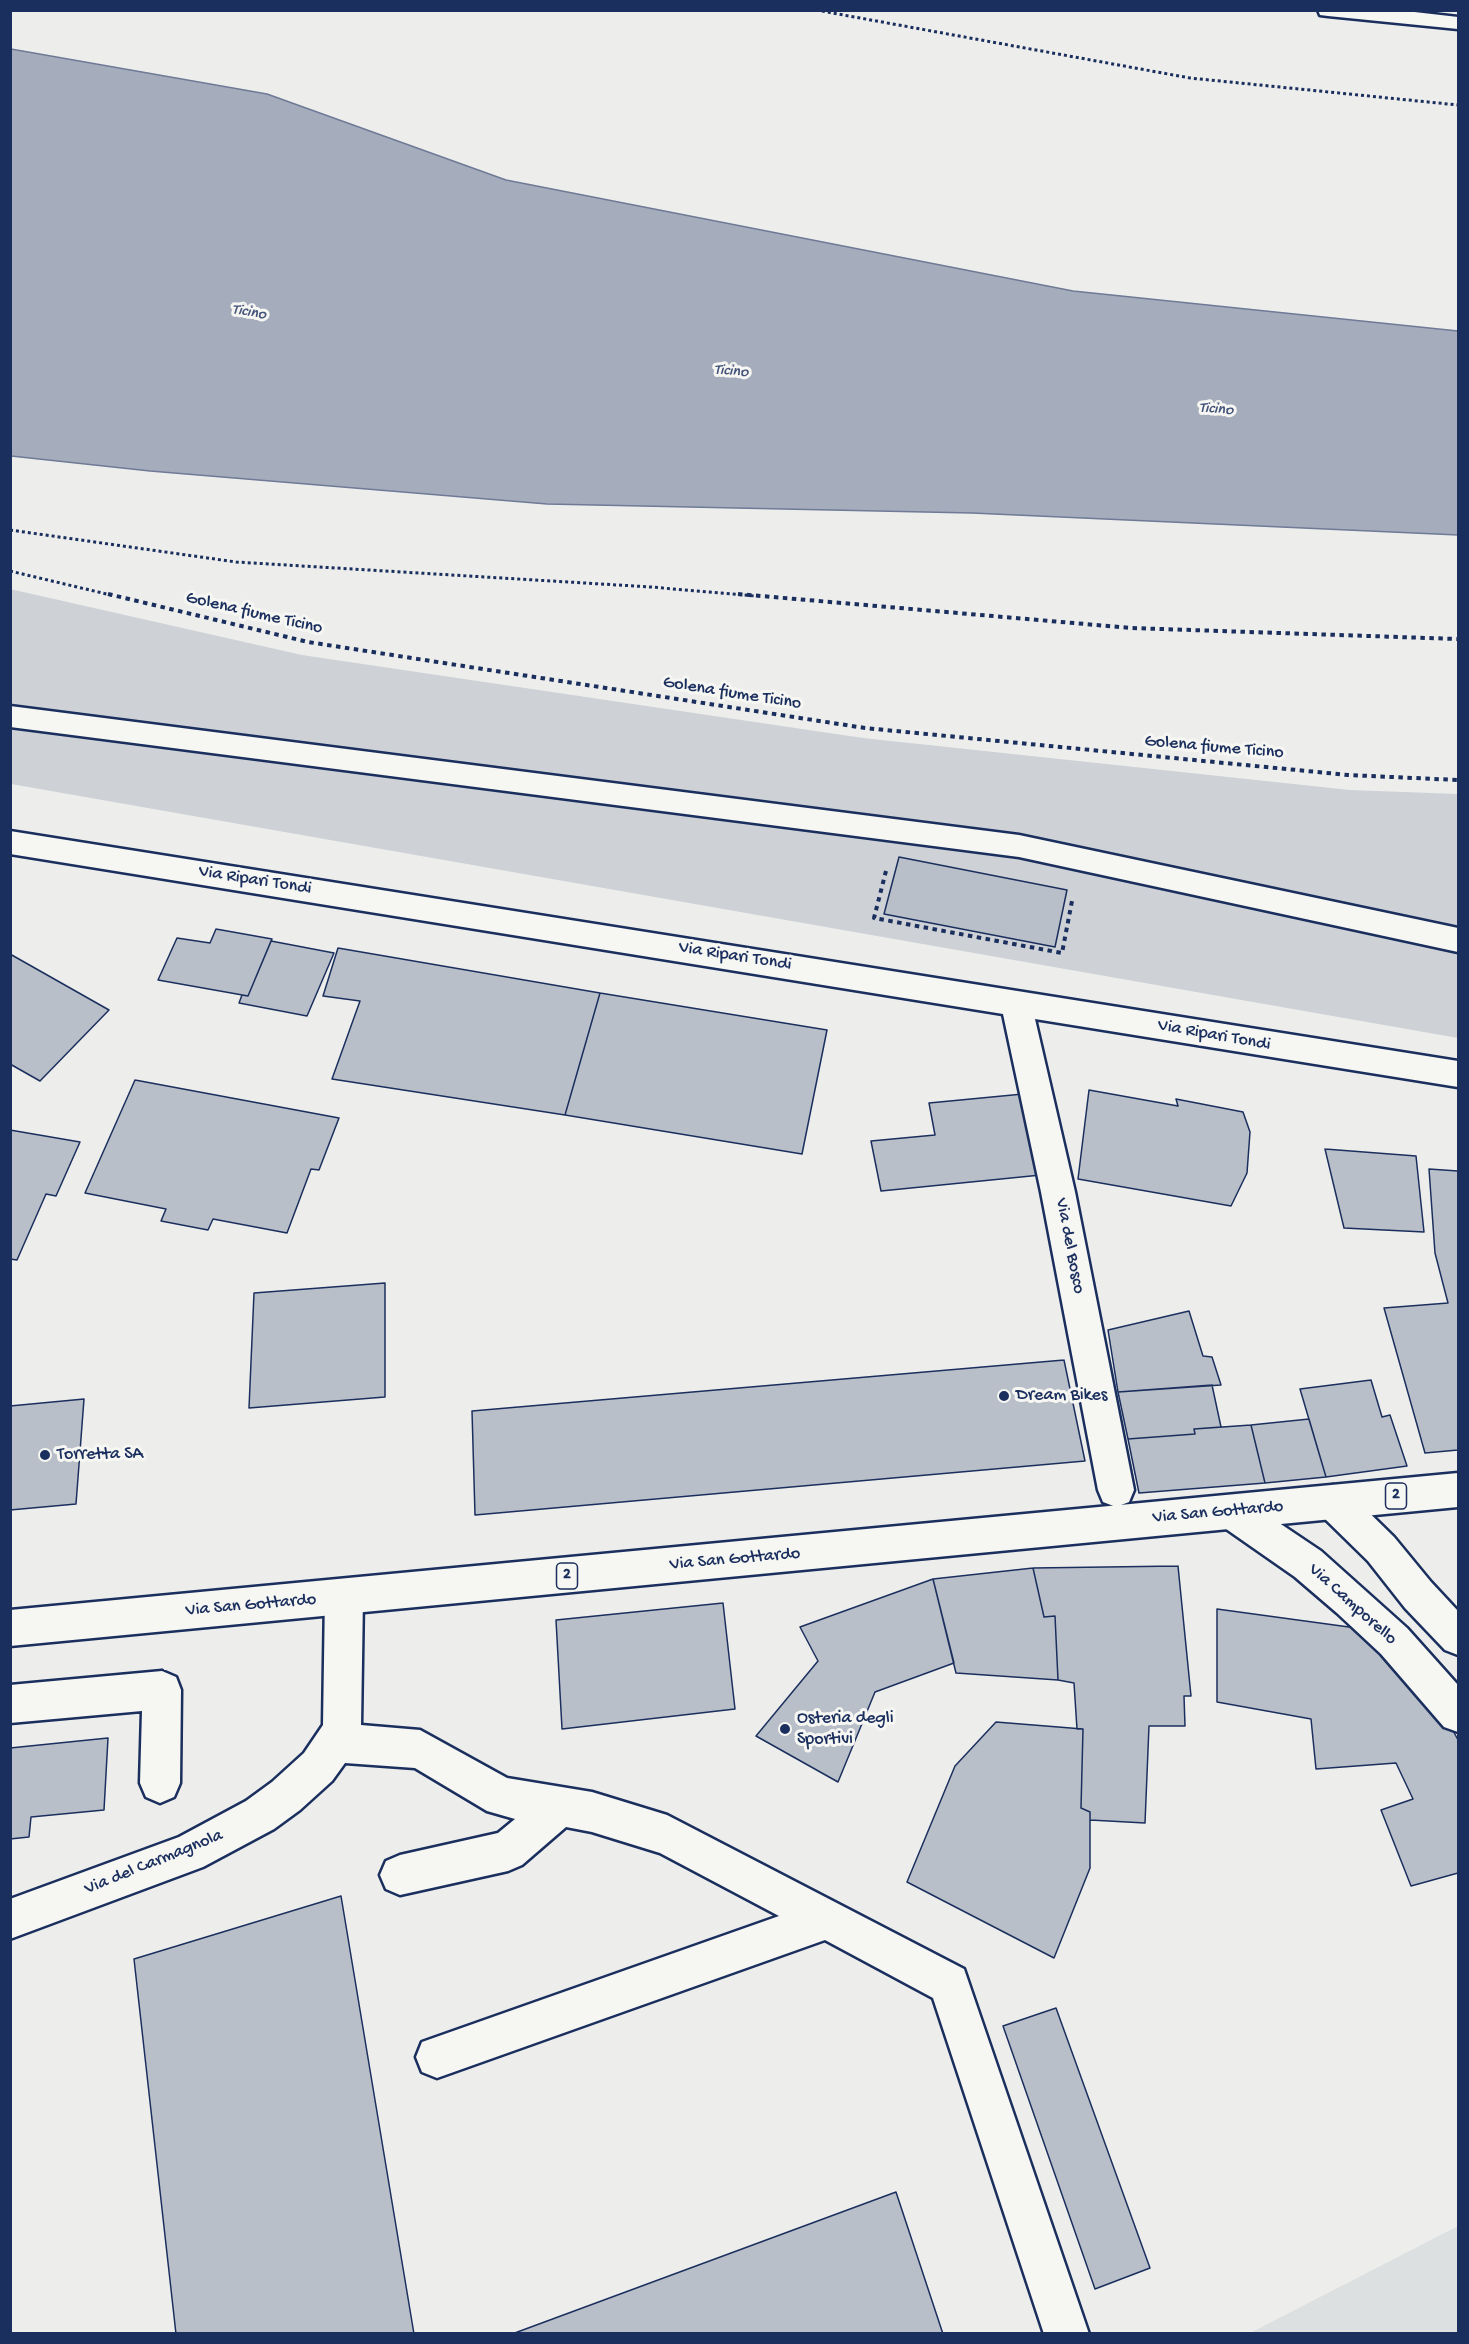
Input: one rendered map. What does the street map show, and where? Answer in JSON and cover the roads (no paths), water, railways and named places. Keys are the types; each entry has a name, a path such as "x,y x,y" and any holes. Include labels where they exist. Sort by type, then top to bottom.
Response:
{"main road":[{"path":"1328,10 1458,23"},
{"path":"10,716 1019,846 1458,940"},
{"name":"Via Ripari Tondi","path":"10,842 1458,1074"},
{"name":"Via del Bosco","path":"1016,1002 1060,1203 1116,1490"},
{"name":"Via San Gottardo","path":"10,1628 1458,1490"},
{"path":"1333,1502 1381,1549 1418,1595 1458,1637"},
{"name":"Via Camporello","path":"1232,1512 1308,1564 1350,1600 1394,1641 1458,1713"},
{"name":"Via del Carmagnola","path":"10,1919 189,1853 228,1834 286,1796 318,1767 336,1743 342,1725 344,1597"},
{"path":"10,1704 162,1690 160,1783"},
{"path":"336,1743 420,1749 501,1797 592,1812 668,1835 949,1984 1067,2334"},
{"path":"400,1875 508,1851 560,1807"},
{"path":"437,2057 825,1920"}],"water":[{"name":"Ticino","path":"11,49 267,94 506,180 1073,291 1458,331 1458,535 972,513 547,504 150,471 11,456"}],"place":[{"name":"Dream Bikes","path":"1004,1396"},
{"name":"Torretta SA","path":"45,1455"},
{"name":"Osteria degli Sportivi","path":"785,1729"}]}
